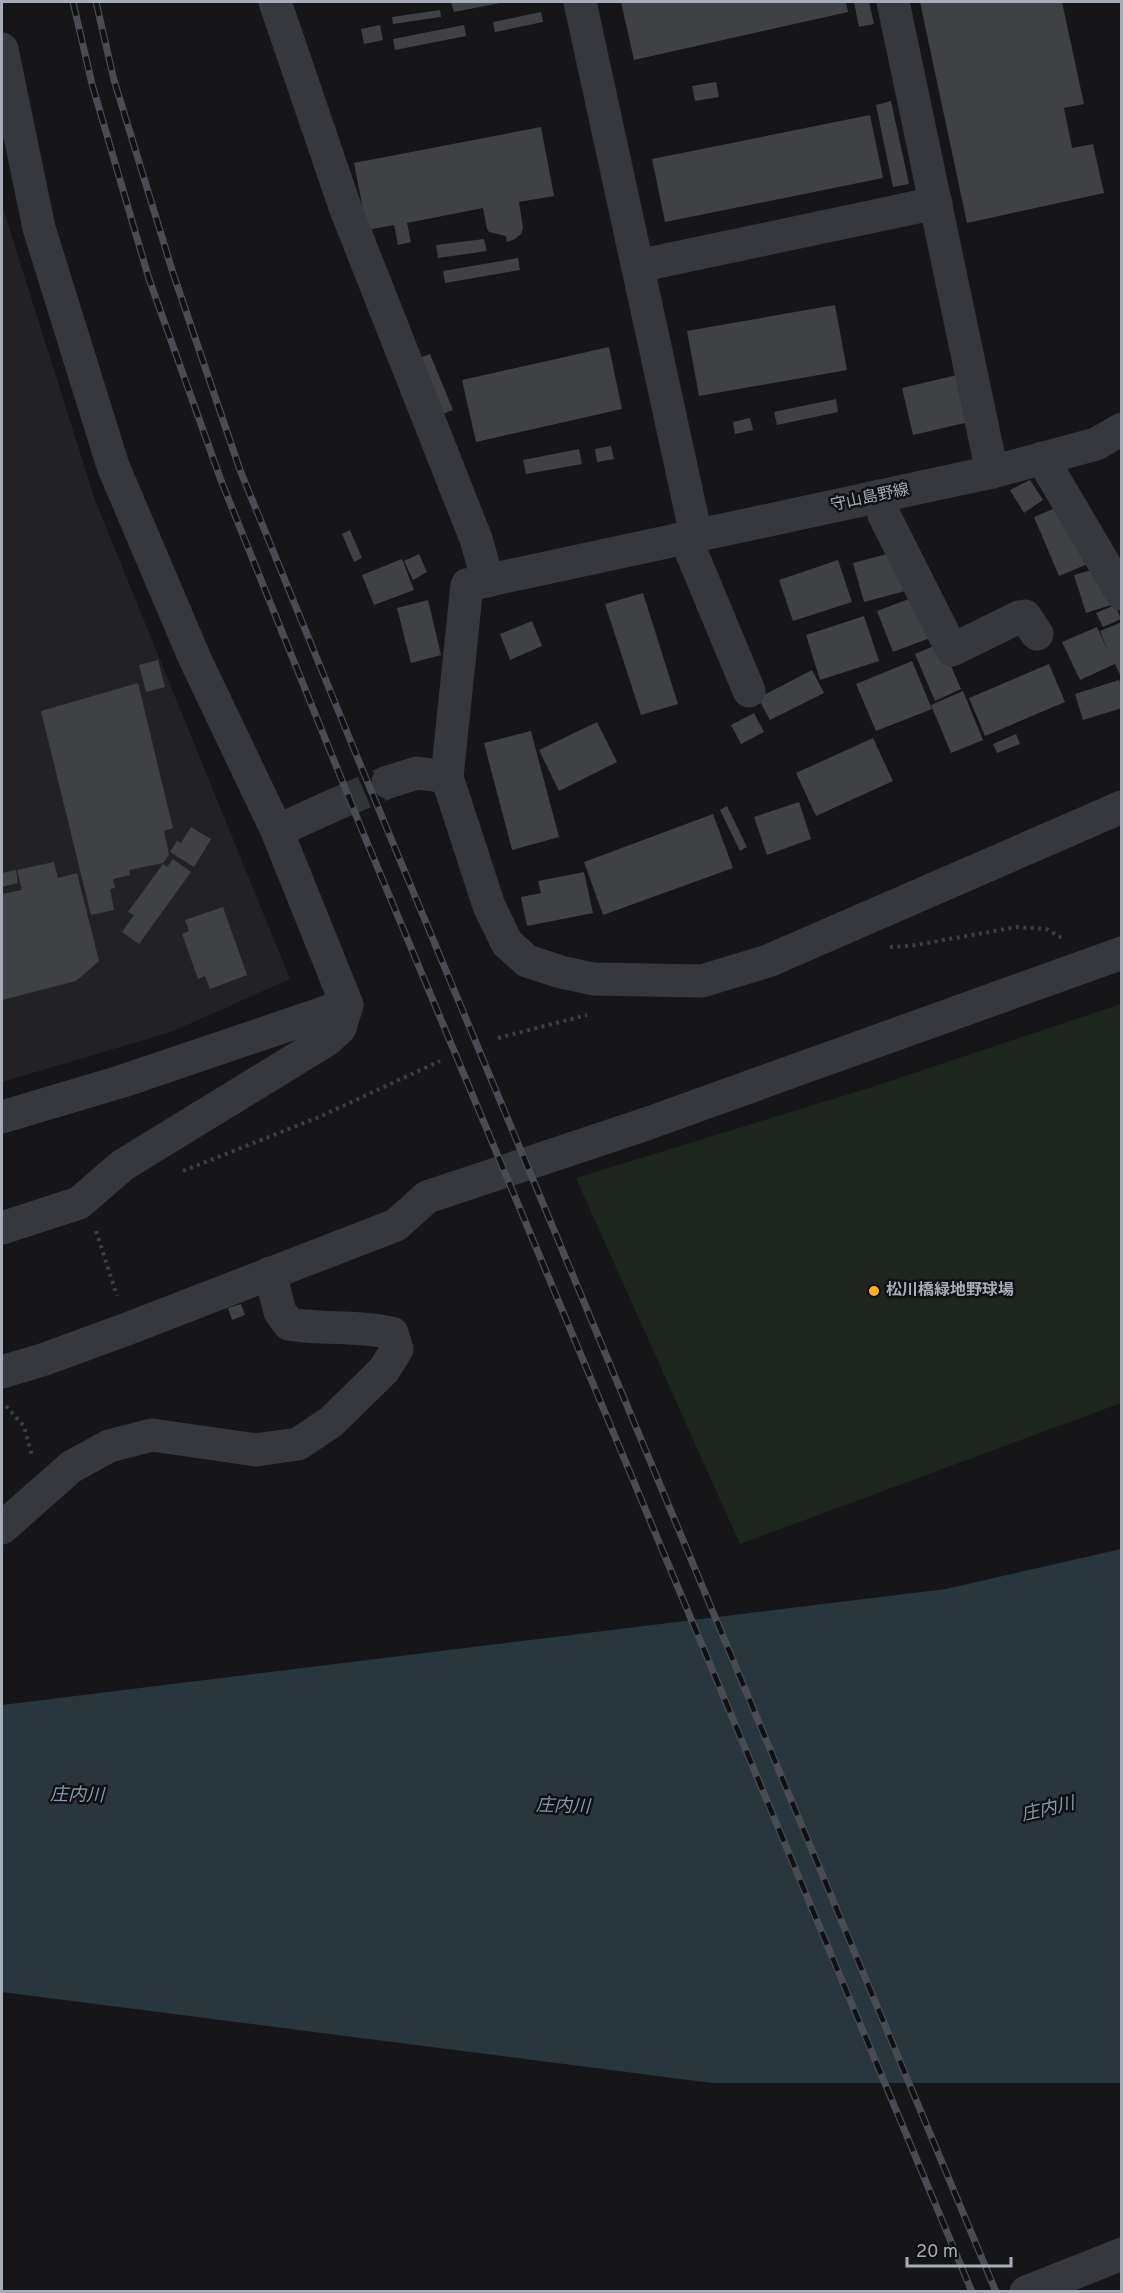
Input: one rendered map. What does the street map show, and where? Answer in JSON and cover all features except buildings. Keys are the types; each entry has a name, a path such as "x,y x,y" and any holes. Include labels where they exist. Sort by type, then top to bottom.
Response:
{"street":[{"path":"275,2 345,207 476,539 488,581"},
{"path":"580,2 638,266 690,536 749,691"},
{"path":"893,2 992,472"},
{"path":"2,49 39,228 113,466 195,660 277,831 347,1005 340,1028 327,1040 123,1165 79,1203 2,1228"},
{"path":"638,266 936,203"},
{"name":"守山島野線","path":"447,777 467,585 992,472 1096,444 1122,429"},
{"path":"1042,458 1122,594"},
{"path":"880,496 885,515 952,650 1019,617 1025,616 1037,634"},
{"path":"388,782 417,773 447,777 489,906 507,943 527,961 593,979 702,981 768,961 1122,807"},
{"path":"277,831 334,805"},
{"path":"2,1372 96,1340 396,1225 427,1197 646,1124 1110,956"},
{"path":"2,1117 123,1081 347,1005"},
{"path":"2,1528 71,1467 109,1446 152,1435 256,1450 298,1444 331,1422 384,1370 397,1349 392,1333 376,1329 308,1328 289,1324 280,1312 270,1273"},
{"path":"1026,2292 1122,2254"}],"path":[{"path":"889,947 910,946 1017,927 1046,929 1110,956"},
{"path":"182,1172 319,1117 440,1061"},
{"path":"2,1401 24,1426 32,1451 33,1501"}],"shaded area":[{"path":"2,205 95,500 290,979 171,1032 2,1082"},
{"name":"松川橋緑地野球場","path":"1121,1004 1121,1403 740,1544 576,1178 869,1088"}],"water":[{"name":"庄内川","path":"1121,1549 1121,2083 712,2083 2,1992 2,1705 946,1589"}],"tunnel":[{"path":"334,805 388,782"}],"railway":[{"path":"73,2 92,84 149,279 222,483 364,835 972,2292"},
{"path":"96,2 114,80 173,273 240,470 360,764 996,2292"}],"place":[{"name":"松川橋緑地野球場","path":"874,1291"}]}
